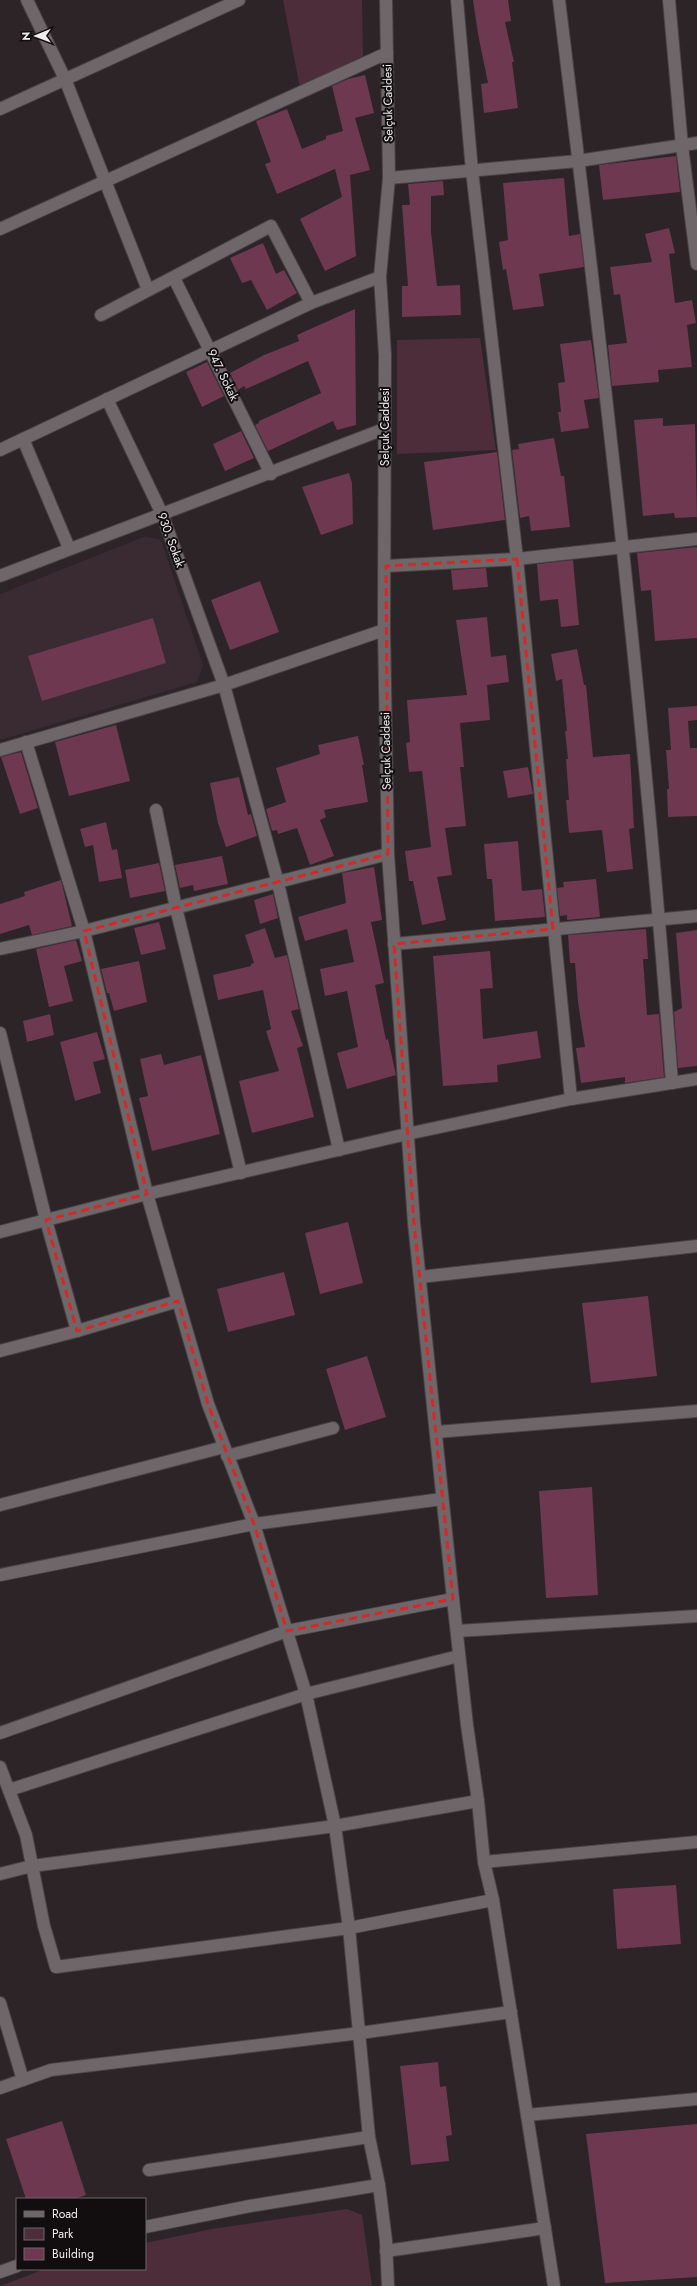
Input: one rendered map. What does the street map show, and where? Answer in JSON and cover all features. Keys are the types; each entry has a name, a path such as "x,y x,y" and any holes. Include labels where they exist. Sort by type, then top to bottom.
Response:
{"street":[{"path":"27,0 64,79 148,290"},
{"path":"0,109 239,0"},
{"name":"Selçuk Caddesi","path":"386,0 389,178 380,278 385,355 384,429 386,566 384,630 388,854 407,1134 442,1499 456,1631 478,1801 484,1862 494,1900 554,2286"},
{"path":"457,0 472,171 517,560 571,1099"},
{"path":"559,0 623,547 660,919 672,1083"},
{"path":"669,0 682,146 697,264"},
{"path":"0,229 387,53"},
{"path":"389,178 578,161 697,143"},
{"path":"101,315 271,226 311,303"},
{"name":"947. Sokak","path":"174,278 211,350 271,474"},
{"path":"0,450 311,303 380,278"},
{"name":"930. Sokak","path":"107,399 162,514 224,685 278,883 339,1150"},
{"path":"0,576 69,548 271,474 384,429"},
{"path":"23,439 69,548"},
{"path":"386,566 517,560 697,539"},
{"path":"0,750 224,685 384,630"},
{"path":"26,742 84,931 147,1194 208,1404 225,1452 254,1524 306,1694 335,1826 349,1928 369,2137 379,2185 388,2286"},
{"path":"156,810 176,908 241,1173"},
{"path":"0,949 84,931 388,854"},
{"path":"394,944 697,916"},
{"path":"0,1033 46,1220 77,1331"},
{"path":"0,1232 147,1194 407,1134 571,1099 697,1080"},
{"path":"420,1277 697,1246"},
{"path":"0,1350 77,1331 178,1301"},
{"path":"436,1432 697,1411"},
{"path":"0,1505 332,1428"},
{"path":"0,1575 254,1524 442,1499"},
{"path":"0,1733 287,1631 453,1599"},
{"path":"456,1631 697,1616"},
{"path":"9,1790 306,1694 459,1656"},
{"path":"0,1767 26,1835 44,1926 56,1967 349,1928 494,1900"},
{"path":"0,1874 32,1866 335,1826 478,1801"},
{"path":"484,1862 697,1842"},
{"path":"0,2003 23,2080"},
{"path":"0,2088 51,2070 360,2033 511,2012"},
{"path":"527,2115 697,2099"},
{"path":"149,2170 369,2137"},
{"path":"146,2227 250,2206 379,2185"},
{"path":"386,2251 545,2228"},
{"path":"0,2272 16,2266"}],"highlighted area":[{"path":"517,559 553,929 394,944 414,1223 453,1599 287,1631 254,1524 208,1404 178,1301 77,1331 46,1220 147,1194 84,931 388,854 386,566"}],"shaded area":[{"path":"146,536 161,540 203,665 197,682 0,740 0,594"}],"green space":[{"path":"283,0 362,0 363,56 300,88"},
{"path":"480,338 496,450 397,454 397,340"},
{"path":"347,2209 362,2215 372,2286 0,2286 42,2270 146,2270 146,2243 212,2229"}],"building":[{"path":"473,0 508,0 511,21 505,22 514,62 512,62 518,108 484,113 481,84 488,83"},
{"path":"365,75 374,113 355,118 370,170 350,175 356,256 325,271 300,219 342,197 335,169 277,194 265,164 271,162 256,121 287,109 302,149 326,139 326,136 343,131 332,86 348,79"},
{"path":"676,156 680,192 603,200 599,165"},
{"path":"564,178 569,236 580,234 584,267 539,274 544,306 513,310 506,269 503,270 499,242 508,240 503,183"},
{"path":"443,181 444,195 431,196 431,232 437,286 460,285 461,315 402,317 402,286 408,286 402,205 410,205 408,184"},
{"path":"669,228 675,253 669,254 675,303 692,300 696,323 687,325 692,367 658,370 659,382 612,386 608,345 627,343 620,294 614,295 610,267 652,262 645,234"},
{"path":"263,243 276,274 284,270 297,293 267,310 251,280 242,283 230,258"},
{"path":"355,309 356,425 337,430 333,421 268,451 255,425 259,423 259,421 321,393 308,361 246,389 244,386 238,390 230,373 264,355 299,341 297,335"},
{"path":"591,340 599,398 584,400 589,428 561,432 558,412 561,412 558,383 565,382 560,344"},
{"path":"207,362 224,396 202,407 186,372"},
{"path":"663,418 663,426 695,424 697,517 675,518 674,513 643,516 634,420"},
{"path":"241,431 254,458 225,471 213,444"},
{"path":"554,438 561,476 564,476 570,527 531,531 529,516 520,518 512,450 519,449 518,444"},
{"path":"497,452 505,520 433,530 424,462"},
{"path":"349,473 352,483 353,524 321,535 302,487"},
{"path":"697,547 697,638 655,641 651,590 641,591 637,553"},
{"path":"573,560 579,625 561,627 558,599 540,601 537,564"},
{"path":"486,568 488,587 453,590 451,570"},
{"path":"260,581 279,632 230,650 211,600"},
{"path":"487,617 491,657 506,655 509,682 487,685 490,720 460,723 464,767 460,767 466,826 445,828 452,875 437,877 446,920 422,925 413,881 409,881 405,851 431,847 422,771 409,772 406,743 410,742 407,700 467,695 456,620"},
{"path":"153,618 166,663 42,701 28,656"},
{"path":"577,649 584,685 586,685 593,757 630,754 634,828 629,829 633,869 607,872 602,830 569,833 566,800 569,800 566,759 568,759 565,731 567,731 562,679 556,681 551,654"},
{"path":"697,706 697,720 688,721 690,748 697,748 697,816 668,817 667,789 669,789 666,750 671,750 668,708"},
{"path":"116,725 130,781 69,796 55,742"},
{"path":"358,736 364,765 362,765 368,802 324,810 326,817 320,820 334,856 310,865 297,828 278,834 277,830 272,831 266,809 286,802 276,768 320,754 318,745"},
{"path":"21,752 38,808 20,814 1,757"},
{"path":"528,767 533,794 508,798 503,771"},
{"path":"239,777 248,815 251,814 257,836 226,847 218,823 210,783"},
{"path":"106,822 112,850 117,849 122,878 99,882 93,845 85,847 80,829"},
{"path":"518,841 522,891 542,889 545,917 495,921 492,879 487,879 484,844"},
{"path":"222,856 228,884 194,891 193,885 180,888 175,865"},
{"path":"159,863 165,891 130,898 125,870"},
{"path":"374,867 382,920 371,922 384,983 375,985 386,1040 388,1039 396,1075 347,1089 337,1053 358,1047 347,991 325,996 320,969 354,962 347,929 305,941 298,917 346,903 342,873"},
{"path":"596,879 600,917 567,920 567,915 560,916 557,888 564,887 563,882"},
{"path":"61,880 72,926 32,935 29,925 0,934 0,904 25,896 24,892"},
{"path":"273,894 278,918 260,924 254,900"},
{"path":"159,922 166,949 141,955 134,928"},
{"path":"265,928 275,958 287,955 299,1009 291,1011 303,1046 297,1048 314,1117 252,1133 239,1081 279,1071 266,1031 271,1029 263,990 218,1000 213,975 251,966 251,964 254,963 245,935"},
{"path":"646,929 648,959 643,959 647,1015 659,1014 664,1077 625,1083 625,1077 581,1083 576,1048 585,1047 578,1002 575,963 570,963 568,935"},
{"path":"697,930 697,1066 678,1068 674,1012 682,1008 676,933"},
{"path":"76,940 82,961 64,966 73,1001 49,1007 36,949"},
{"path":"490,951 493,988 480,989 483,1039 537,1031 541,1058 497,1065 498,1082 443,1086 433,956"},
{"path":"139,961 147,1002 114,1011 109,993 107,993 101,969"},
{"path":"50,1014 54,1035 27,1042 23,1021"},
{"path":"97,1032 105,1059 93,1062 101,1093 75,1101 60,1042"},
{"path":"161,1054 164,1065 201,1055 220,1134 152,1151 139,1098 148,1096 140,1059"},
{"path":"348,1222 363,1283 320,1294 305,1233"},
{"path":"284,1272 295,1315 228,1332 217,1289"},
{"path":"648,1296 657,1376 591,1383 582,1303"},
{"path":"367,1356 386,1417 345,1430 326,1369"},
{"path":"592,1487 598,1595 546,1598 539,1491"},
{"path":"676,1885 681,1944 617,1949 613,1889"},
{"path":"438,2062 440,2087 446,2086 452,2135 446,2136 449,2161 411,2165 400,2066"},
{"path":"62,2121 86,2195 77,2198 26,2198 6,2139"},
{"path":"697,2124 697,2277 605,2283 586,2134"}]}
